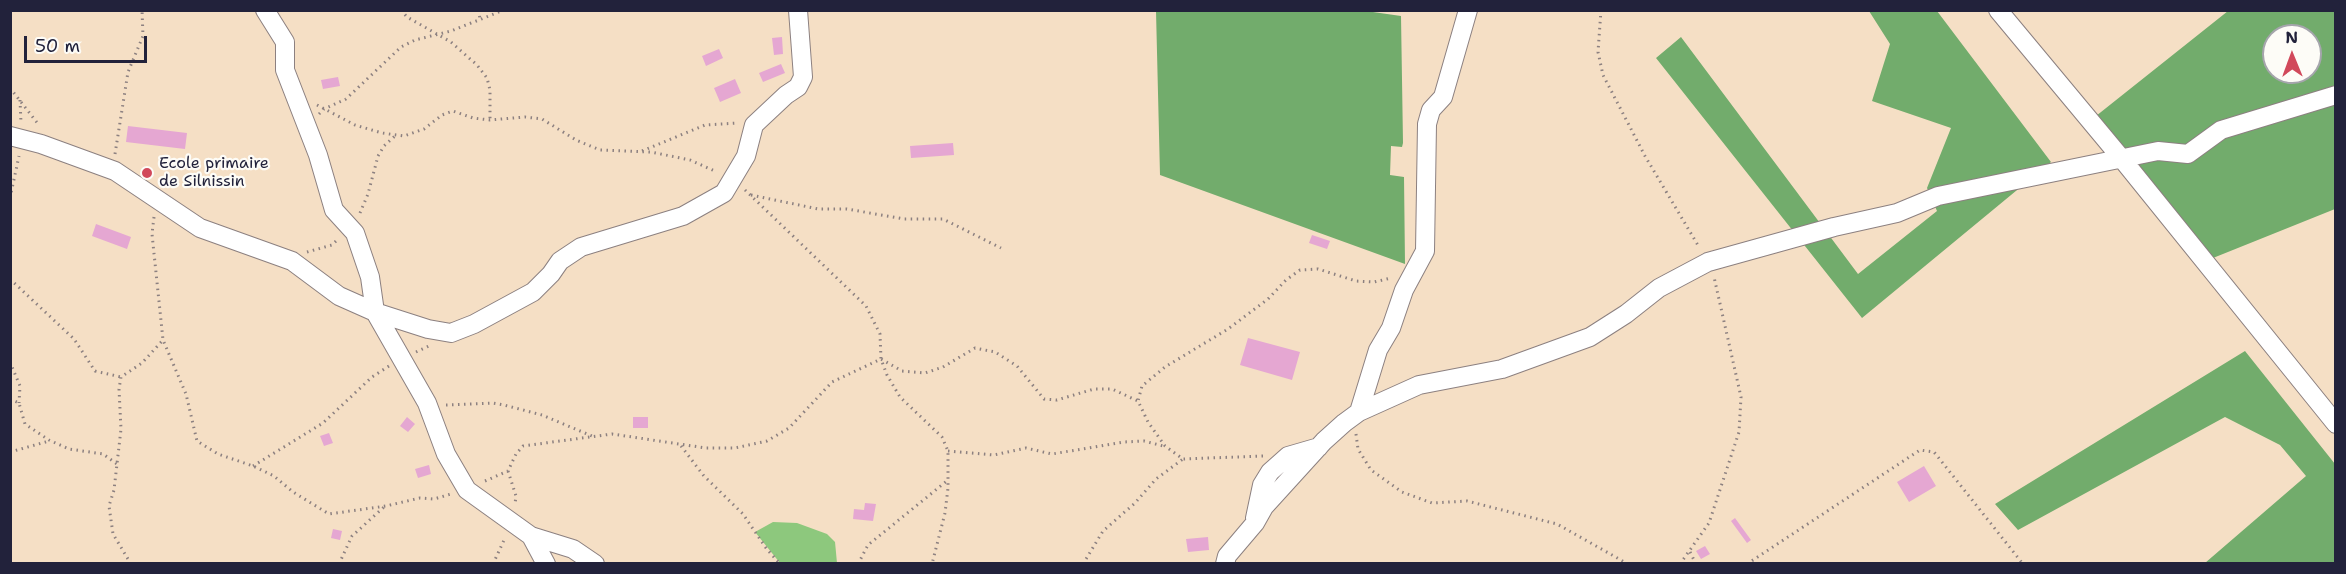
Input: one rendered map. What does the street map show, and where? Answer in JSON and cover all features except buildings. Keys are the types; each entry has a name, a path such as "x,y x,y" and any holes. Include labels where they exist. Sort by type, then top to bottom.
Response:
{"street":[{"path":"265,10 285,42 285,70 307,125 334,210 355,233 370,277 375,312 427,403 446,454 467,490 531,536 573,549 595,564"},
{"path":"10,136 49,147 114,171 200,228 292,261 339,296 375,312 428,329 451,333 474,324 532,292 551,274 560,261 581,247 683,216 724,193 746,156 754,125 798,87 803,77 798,10"},
{"path":"1359,412 1378,350 1391,328 1404,290 1425,251 1427,124 1431,110 1443,97 1465,25 1467,10"},
{"path":"1998,10 2122,159 2336,424"},
{"path":"1225,564 1227,556 1264,507 1319,447 1359,412 1419,385 1502,369 1590,337 1626,314 1659,288 1708,262 1834,227 1897,213 1938,196 2158,151 2188,154 2221,130 2336,95"},
{"path":"1254,523 1262,485 1270,472 1288,456 1319,447"},
{"path":"531,536 546,564"}],"path":[{"path":"114,171 128,72 143,36 142,10"},
{"path":"401,10 407,17 438,34 477,65 487,78 490,90 490,120"},
{"path":"479,10 480,21"},
{"path":"307,125 324,109 346,99 401,47 415,40 480,21 504,10"},
{"path":"10,88 44,130"},
{"path":"316,104 355,125 382,133 404,136 423,129 442,115 453,111 473,118 490,120 525,117 542,119 576,140 600,150 640,151 690,160 733,179 866,306 879,334 881,359 887,375 900,397 942,437 948,451 948,480 945,513 932,564"},
{"path":"640,151 705,125 729,122 754,125"},
{"path":"750,195 818,209 847,209 904,219 943,219 1001,248"},
{"path":"156,200 152,234 162,340 186,394 197,441 218,454 254,466 273,476 293,492 329,514 386,506 420,498 434,499 467,490 508,471 516,454 523,446 612,434 680,445 735,448 767,441 789,428 832,382 881,359"},
{"path":"1183,459 1165,446 1148,422 1138,400 1142,386 1165,367 1227,329 1268,299 1286,280 1300,270 1318,269 1356,280 1374,282 1413,274"},
{"path":"10,279 74,339 96,371 121,377 142,363 162,340"},
{"path":"254,466 323,423 372,377 400,358 430,346 451,333"},
{"path":"881,359 902,370 925,373 943,367 975,348 995,352 1017,366 1044,399 1057,400 1094,389 1112,390 1138,400"},
{"path":"10,362 20,386 19,403 25,424 49,441 69,449 103,454 117,464"},
{"path":"121,377 121,429 114,490 109,506 112,534 131,564"},
{"path":"10,399 19,403"},
{"path":"427,403 454,406 493,403 504,405 543,415 594,437"},
{"path":"1359,412 1356,433 1358,449 1371,470 1402,492 1432,503 1467,501 1557,524 1628,564"},
{"path":"10,452 49,441"},
{"path":"948,451 994,455 1026,448 1052,454 1124,442 1144,441 1165,446"},
{"path":"680,445 704,476 743,514 765,548 780,564"},
{"path":"1746,564 1920,450 1934,452 2023,564"},
{"path":"1083,564 1103,531 1135,503 1156,479 1183,459 1288,456"},
{"path":"858,564 868,544 948,480"},
{"path":"339,564 352,536 386,506"},
{"path":"1690,552 1696,564"}],"green space":[{"path":"1359,10 1401,16 1403,143 1402,147 1391,146 1390,175 1404,177 1405,264 1160,175 1156,11"},
{"path":"1869,11 1937,11 2051,162 1862,318 1656,58 1681,37 1858,274 1937,211 1927,188 1951,128 1872,101 1890,44"},
{"path":"2228,11 2335,11 2335,209 2208,260 2096,116"},
{"path":"2245,351 2335,464 2335,563 2205,563 2306,476 2280,445 2225,417 2018,530 1995,504"},
{"path":"773,522 797,523 827,534 835,542 837,563 780,563 755,532"}],"place":[{"name":"Ecole primaire de Silnissin","path":"147,173"}]}
